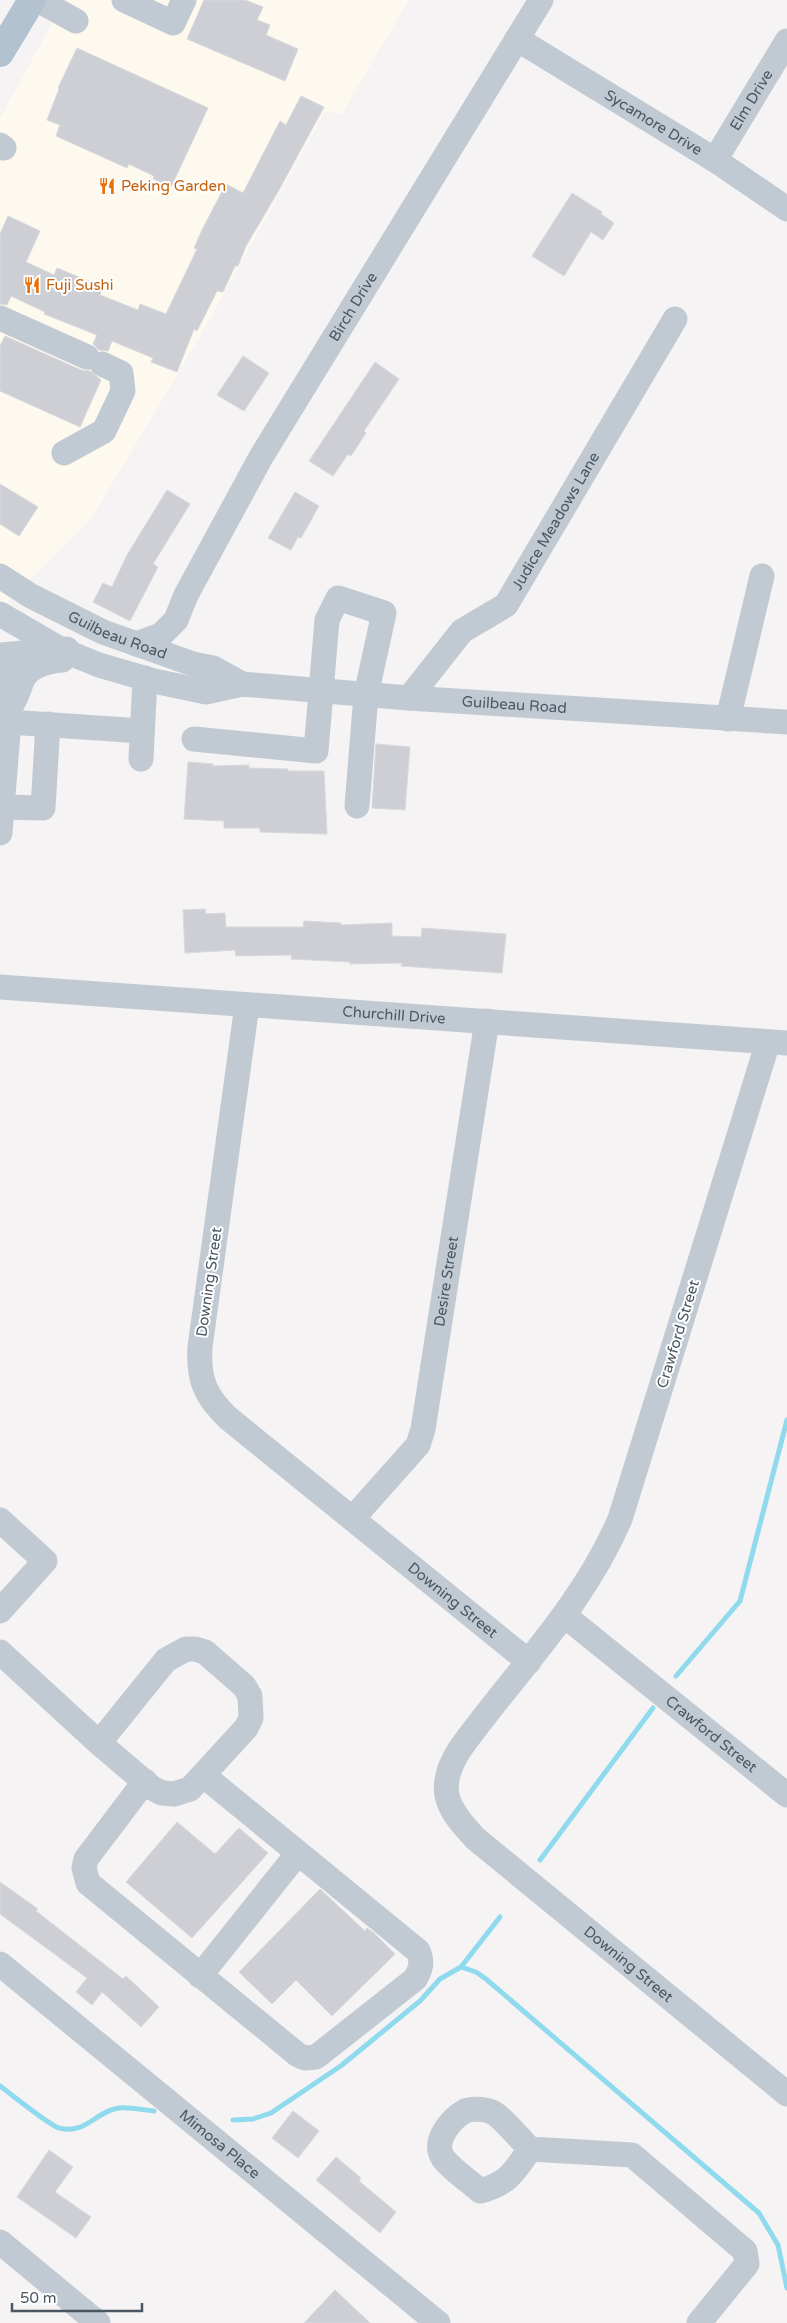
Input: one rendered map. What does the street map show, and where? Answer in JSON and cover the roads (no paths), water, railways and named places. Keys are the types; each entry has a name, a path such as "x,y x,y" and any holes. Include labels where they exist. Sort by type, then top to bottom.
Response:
{"main road":[{"path":"0,54 32,0"}],"street":[{"path":"38,0 76,21"},
{"path":"124,0 173,24 184,0"},
{"name":"Birch Drive","path":"136,644 162,635 176,620 186,595 261,457 541,0"},
{"name":"Sycamore Drive","path":"517,39 715,160 787,209"},
{"name":"Elm Drive","path":"715,160 787,41"},
{"path":"0,318 104,365 123,391 104,431 64,453"},
{"name":"Judice Meadows Lane","path":"409,698 462,631 506,605 675,319"},
{"path":"59,345 85,346 113,358 104,365"},
{"name":"Guilbeau Road","path":"0,576 65,614 103,632 193,664 213,668 242,684"},
{"path":"728,718 762,576"},
{"path":"194,739 316,750 327,620 338,598 384,613 366,695 358,806"},
{"name":"Guilbeau Road","path":"0,614 62,650 85,659 145,678 206,692 242,684 409,698 787,722"},
{"path":"176,620 184,651 193,664"},
{"path":"0,833 10,715 8,671 10,655 98,646 154,665 193,664"},
{"path":"10,715 23,679 33,669 45,662 85,659"},
{"path":"140,760 145,678"},
{"path":"10,715 48,724 142,730"},
{"path":"2,807 43,808 48,724"},
{"name":"Churchill Drive","path":"0,987 778,1042"},
{"name":"Downing Street","path":"247,1004 202,1337 200,1374 209,1396 225,1414 528,1662 474,1728 449,1765 445,1783 454,1812 476,1839 787,2094"},
{"name":"Desire Street","path":"353,1518 418,1445 423,1429 487,1021"},
{"name":"Crawford Street","path":"528,1662 565,1616 594,1572 620,1520 778,1042"},
{"path":"0,1520 45,1561 4,1599"},
{"name":"Crawford Street","path":"565,1616 787,1795"},
{"path":"0,1652 99,1743 162,1793 174,1794 190,1789 203,1776 246,1728 251,1718 250,1696 244,1686 205,1652 195,1649 175,1653 166,1660 99,1743"},
{"path":"145,1781 86,1858 84,1874 92,1889 298,2055 310,2058 322,2054 415,1979 422,1961 418,1951 203,1776"},
{"path":"200,1976 298,1853"},
{"name":"Mimosa Place","path":"0,1964 438,2323"},
{"path":"530,2149 632,2156 745,2251 747,2264 699,2323"},
{"path":"0,2242 98,2323"}],"waterway":[{"path":"676,1676 740,1601 787,1420"},
{"path":"540,1860 653,1708"},
{"path":"233,2120 253,2119 271,2113 342,2065 420,2001 440,1979 461,1967 500,1917"},
{"path":"461,1967 476,1972 486,1979 759,2213 778,2245 787,2288"},
{"path":"0,2086 39,2116 59,2128 68,2129 84,2126 104,2113 119,2108 154,2111"}],"place":[{"name":"Peking Garden","path":"107,186"},
{"name":"Fuji Sushi","path":"32,285"}]}
